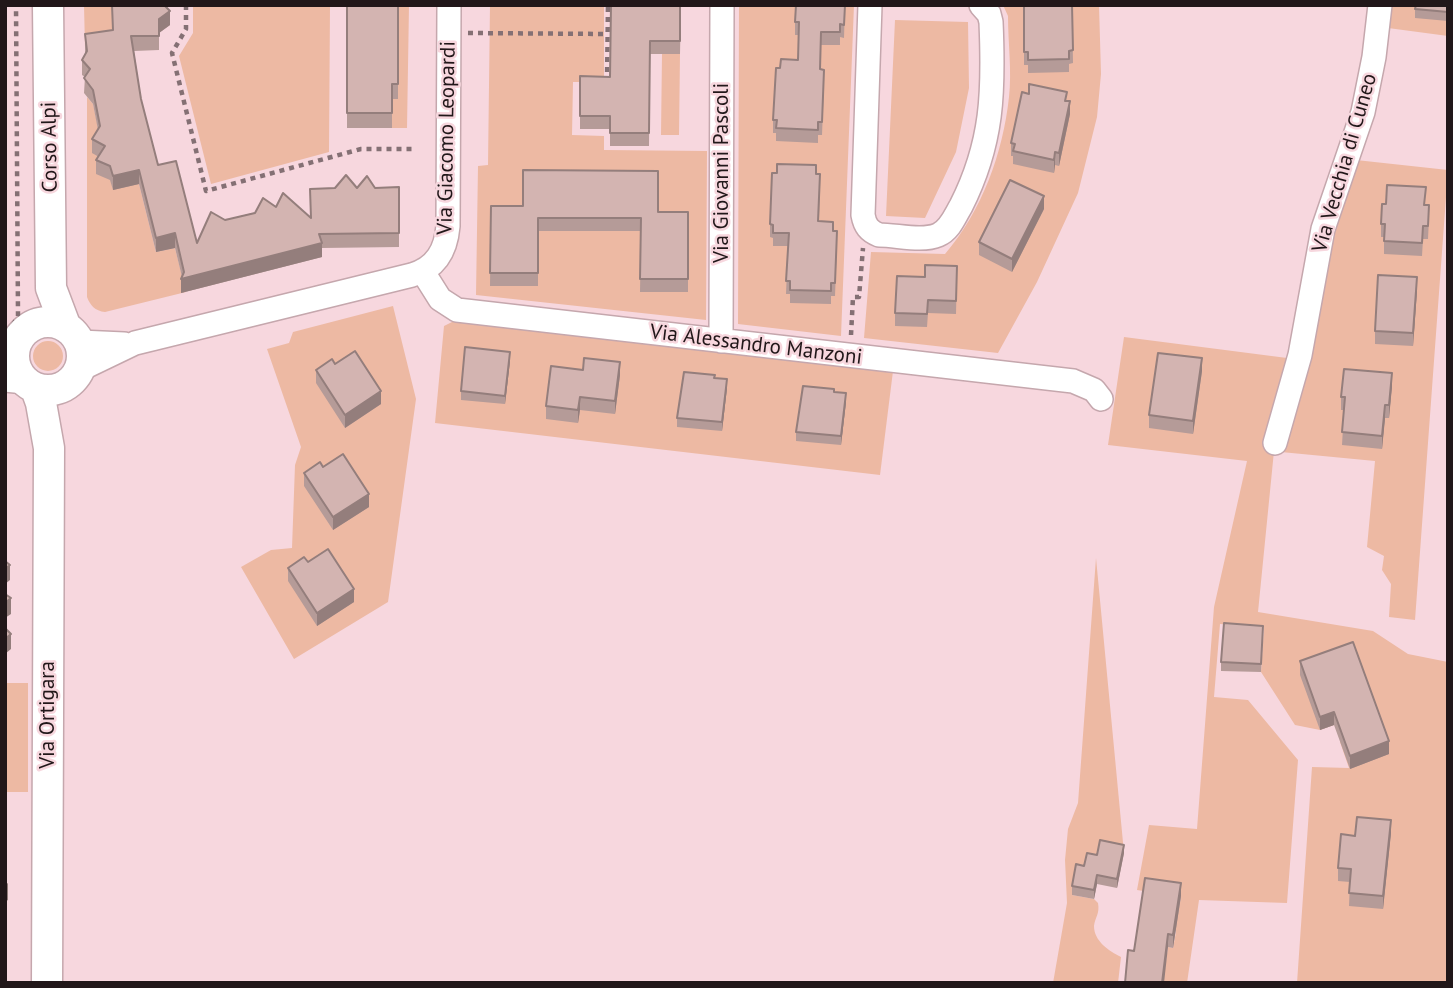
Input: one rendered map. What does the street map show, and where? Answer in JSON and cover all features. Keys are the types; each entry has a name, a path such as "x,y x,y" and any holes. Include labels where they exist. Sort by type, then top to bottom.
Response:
{"street":[{"name":"Corso Alpi","path":"48,5 51,368"},
{"name":"Via Giacomo Leopardi","path":"427,269 441,253 447,236 449,5"},
{"name":"Via Giovanni Pascoli","path":"721,341 722,5"},
{"path":"870,5 864,223 873,233 879,235 928,237 943,233 952,222 977,172 993,95 991,22 981,5"},
{"name":"Via Vecchia di Cuneo","path":"1275,443 1300,355 1323,229 1363,112 1374,57 1380,5"},
{"path":"51,368 42,322 15,337 13,358 16,371 51,368 135,343 427,269"},
{"name":"Via Alessandro Manzoni","path":"427,269 440,299 457,310 1073,381 1094,390 1101,399"},
{"name":"Corso Alpi","path":"15,337 45,306 51,288"},
{"name":"Via Ortigara","path":"47,983 49,448 41,403 51,368"}],"path":[{"path":"15,337 18,316 16,5"},
{"path":"186,5 186,29 172,52 206,191 361,149 414,149"},
{"path":"607,86 608,5"},
{"path":"449,33 608,34"},
{"path":"850,356 853,297 859,297 864,223"}],"shaded area":[{"path":"84,5 112,5 113,44 85,48"},
{"path":"193,5 330,5 329,152 211,184 179,56 193,33"},
{"path":"393,5 409,5 407,128 392,128 392,99 398,99 398,8"},
{"path":"490,5 604,5 604,82 573,82 572,135 604,136 604,150 707,151 706,320 476,295 478,166 488,165"},
{"path":"739,5 854,5 841,336 738,324"},
{"path":"1003,5 1099,5 1101,74 1097,117 1078,193 1037,282 998,353 864,338 871,252 945,254 970,219 989,180 1002,139 1010,87 1008,16"},
{"path":"1389,5 1448,5 1448,36 1388,28"},
{"path":"895,20 968,22 969,88 956,152 925,218 886,216"},
{"path":"662,54 680,54 679,135 661,135"},
{"path":"87,97 93,104 105,160 139,184 156,252 175,248 186,292 105,312 96,309 88,300"},
{"path":"1356,160 1448,170 1415,620 1389,617 1391,584 1382,570 1384,556 1367,547 1375,461 1281,452 1328,240"},
{"path":"393,306 416,399 388,602 294,659 241,567 271,550 292,548 295,465 301,447 267,349 289,343 293,332"},
{"path":"456,320 893,371 880,475 435,423 444,326"},
{"path":"1124,337 1287,358 1265,449 1274,451 1258,612 1373,631 1408,654 1448,662 1448,983 1297,983 1312,767 1349,768 1340,742 1347,720 1320,730 1295,725 1261,672 1264,627 1220,624 1214,697 1248,700 1298,760 1287,903 1199,900 1187,983 1163,983 1168,947 1173,948 1176,932 1173,913 1178,913 1181,897 1137,890 1149,825 1197,829 1214,607 1247,461 1108,445"},
{"path":"48,341 54,342 62,350 62,362 54,370 48,371 42,370 34,362 33,356 34,350 42,342"},
{"path":"1096,558 1124,853 1100,849 1097,864 1072,895 1094,899 1098,903 1094,926 1099,941 1121,957 1118,983 1053,983 1067,903 1065,860 1068,829 1078,803"},
{"path":"5,683 28,683 28,792 5,792"}],"building":[{"path":"112,5 164,5 170,11 159,19 159,36 131,36 141,99 158,165 176,161 197,243 211,212 225,220 255,213 263,198 276,207 283,193 311,218 310,189 335,188 346,175 357,188 367,176 375,188 399,187 399,233 319,234 322,243 181,279 184,272 175,233 156,238 139,170 113,176 110,166 96,160 105,146 92,139 100,126 93,90 84,78 90,69 82,60 87,51 85,34 113,30"},
{"path":"347,5 398,5 398,84 392,84 392,113 347,113"},
{"path":"611,5 680,5 680,41 650,41 649,133 610,133 610,116 580,116 580,76 610,77"},
{"path":"796,5 845,5 844,25 840,24 840,32 821,32 820,69 824,70 822,122 818,122 818,130 776,128 777,120 773,120 776,68 780,68 781,59 798,60 799,22 795,22"},
{"path":"1024,5 1072,5 1073,50 1069,51 1069,59 1028,60 1028,52 1024,52"},
{"path":"1416,5 1448,5 1448,12 1415,9"},
{"path":"1029,84 1067,92 1065,101 1070,101 1059,153 1055,152 1054,160 1013,151 1015,144 1011,143 1022,92 1029,94"},
{"path":"777,164 816,165 816,174 820,174 818,221 833,222 833,231 837,231 835,283 831,283 831,291 790,290 790,281 786,281 789,233 773,233 773,225 770,224 772,173 777,173"},
{"path":"523,170 658,171 658,212 688,212 688,279 640,279 641,218 538,218 538,273 490,273 491,206 523,206"},
{"path":"1010,180 1044,196 1012,259 979,242"},
{"path":"1387,185 1426,187 1424,205 1429,205 1428,226 1423,226 1422,243 1384,241 1382,204 1386,204"},
{"path":"925,265 957,266 956,301 928,300 927,314 895,313 897,276 925,277"},
{"path":"1378,275 1417,277 1413,333 1375,331"},
{"path":"465,347 510,352 505,396 461,391"},
{"path":"355,351 381,391 345,415 316,370 332,359 335,364"},
{"path":"1158,353 1202,358 1193,421 1149,415"},
{"path":"584,358 620,362 615,401 580,397 578,410 546,406 551,366 583,370"},
{"path":"1344,369 1392,373 1382,436 1342,432 1345,397 1341,397"},
{"path":"684,372 727,379 722,422 677,418"},
{"path":"803,386 846,393 841,436 796,432"},
{"path":"343,454 369,494 333,517 304,473 320,462 323,467"},
{"path":"328,549 354,589 317,613 288,568 304,557 308,562"},
{"path":"1224,623 1263,626 1261,664 1221,662"},
{"path":"5,628 11,634 5,639"},
{"path":"1353,642 1389,741 1350,756 1334,712 1320,717 1300,661"},
{"path":"1357,817 1391,820 1383,896 1349,893 1351,869 1338,868 1341,834 1355,836"},
{"path":"1100,840 1124,845 1117,879 1097,875 1094,890 1072,886 1076,864 1084,866 1087,853 1097,855"},
{"path":"1145,878 1181,883 1173,935 1168,934 1162,983 1125,983 1128,950 1134,951"}]}
